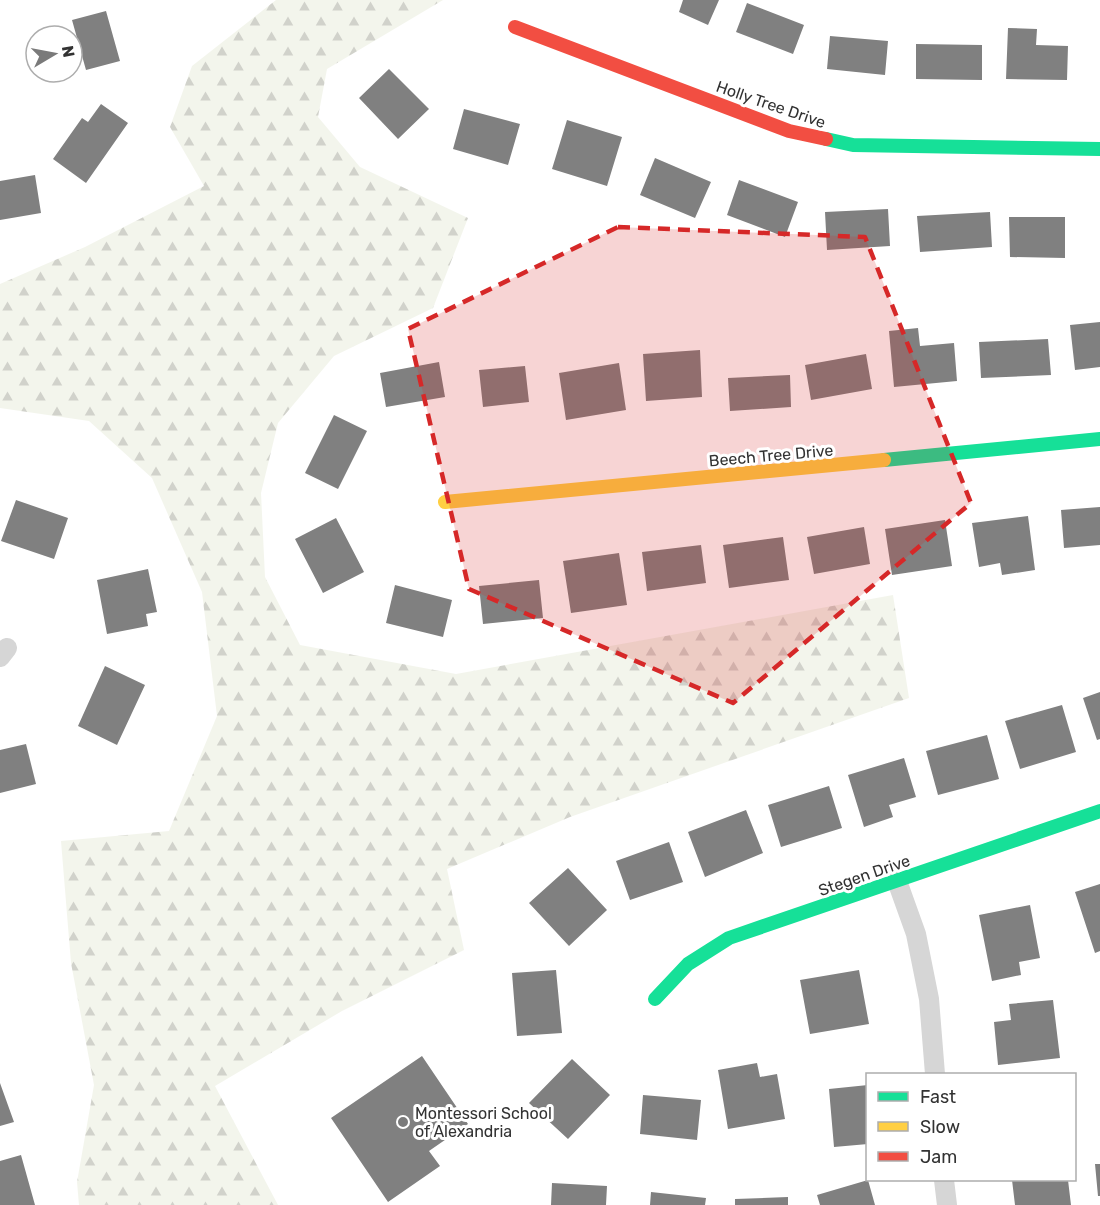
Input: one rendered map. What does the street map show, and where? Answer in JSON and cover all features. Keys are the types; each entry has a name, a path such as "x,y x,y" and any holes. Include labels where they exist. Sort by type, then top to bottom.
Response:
{"street":[{"name":"Holly Tree Drive","path":"515,27 789,131 827,141 853,145 1100,149"},
{"name":"Beech Tree Drive","path":"445,502 1100,439"},
{"name":"Stegen Drive","path":"656,999 687,963 729,938 1100,811"},
{"path":"897,881 916,934 929,999 935,1073"},
{"path":"944,1181 946,1205"}],"highlighted area":[{"path":"618,227 865,237 971,503 733,703 469,589 408,329"}],"green space":[{"path":"276,0 443,0 327,69 318,117 360,167 468,218 433,308 334,356 278,423 261,493 265,577 300,645 456,674 893,595 909,698 570,817 447,869 464,950 342,1011 215,1086 278,1205 79,1205 77,1182 94,1085 71,963 61,841 169,831 217,716 202,592 152,478 89,421 0,408 0,284 85,247 204,186 170,127 192,66"}],"building":[{"path":"683,0 719,0 708,25 679,12"},
{"path":"747,3 804,25 793,54 736,32"},
{"path":"106,11 120,61 86,70 84,24 73,24 72,20"},
{"path":"1008,28 1037,29 1036,45 1068,46 1067,80 1006,79"},
{"path":"830,36 888,41 885,75 827,69"},
{"path":"916,44 982,45 982,80 916,79"},
{"path":"389,69 429,109 398,139 359,98"},
{"path":"101,104 128,123 86,183 53,159 82,118 88,122"},
{"path":"464,109 520,124 508,165 453,149"},
{"path":"567,120 622,137 607,186 552,169"},
{"path":"655,158 711,182 695,218 640,195"},
{"path":"35,175 41,213 0,220 0,181"},
{"path":"739,180 798,202 785,237 727,215"},
{"path":"888,209 890,246 827,250 825,212"},
{"path":"990,212 992,247 920,252 917,216"},
{"path":"1009,217 1065,217 1065,258 1010,257"},
{"path":"1100,322 1100,367 1075,370 1070,325"},
{"path":"918,328 920,346 954,343 957,381 894,387 889,331"},
{"path":"1048,339 1051,375 981,378 979,342"},
{"path":"700,350 702,397 646,401 643,354"},
{"path":"866,354 872,389 811,400 805,365"},
{"path":"439,362 445,397 386,407 380,373"},
{"path":"619,363 626,410 566,420 559,373"},
{"path":"525,366 529,402 483,407 479,370"},
{"path":"790,375 791,407 730,411 728,378"},
{"path":"334,415 367,431 338,489 305,473"},
{"path":"16,500 68,518 54,559 1,541"},
{"path":"1100,507 1100,545 1064,548 1061,510"},
{"path":"1028,516 1035,570 1002,575 1000,563 979,567 972,523"},
{"path":"336,518 364,572 323,593 295,539"},
{"path":"945,520 952,566 892,575 885,529"},
{"path":"864,527 870,564 814,574 807,537"},
{"path":"783,537 789,580 729,588 723,545"},
{"path":"701,545 706,583 647,591 642,552"},
{"path":"619,553 627,605 571,613 563,561"},
{"path":"148,569 157,612 146,614 148,626 107,634 97,580"},
{"path":"539,580 543,618 483,624 479,586"},
{"path":"395,585 452,600 443,637 386,623"},
{"path":"105,666 145,685 117,745 78,726"},
{"path":"1100,692 1100,739 1097,740 1083,698"},
{"path":"1062,705 1076,752 1020,769 1005,721"},
{"path":"987,735 999,779 938,795 926,751"},
{"path":"26,744 36,784 0,793 0,750"},
{"path":"904,758 916,797 889,805 893,817 864,827 848,775"},
{"path":"829,786 842,828 781,847 768,805"},
{"path":"746,810 763,853 705,877 688,832"},
{"path":"669,842 683,882 630,900 616,861"},
{"path":"568,868 607,910 569,946 529,903"},
{"path":"1100,884 1100,951 1095,953 1075,892"},
{"path":"1030,905 1040,958 1019,962 1021,975 992,981 979,915"},
{"path":"556,970 562,1033 517,1036 512,973"},
{"path":"859,970 869,1024 810,1034 800,980"},
{"path":"1053,1000 1060,1058 998,1065 994,1022 1011,1020 1009,1004"},
{"path":"422,1056 468,1124 429,1151 440,1166 388,1202 331,1118"},
{"path":"572,1059 610,1095 568,1139 529,1103"},
{"path":"757,1063 760,1077 777,1074 785,1119 728,1129 718,1070"},
{"path":"0,1083 14,1122 0,1126"},
{"path":"866,1085 866,1144 834,1147 829,1089"},
{"path":"643,1095 701,1100 697,1140 640,1134"},
{"path":"21,1155 35,1205 0,1205 0,1161"},
{"path":"1095,1164 1100,1164 1100,1196 1098,1196"},
{"path":"866,1181 868,1181 875,1205 820,1205 817,1195"},
{"path":"1012,1181 1068,1181 1071,1205 1015,1205"},
{"path":"552,1183 607,1186 606,1205 551,1205"},
{"path":"651,1192 706,1198 705,1205 650,1205"},
{"path":"788,1197 788,1205 735,1205 735,1199"}],"traffic: fast":[{"path":"826,139 853,145 1100,149"},
{"path":"884,460 1100,439"},
{"path":"655,999 688,964 729,938 1100,811"}],"traffic: slow":[{"path":"445,502 884,460"}],"traffic: jam":[{"path":"515,27 789,131 826,139"}],"place":[{"name":"Montessori School of Alexandria","path":"403,1122"}]}
